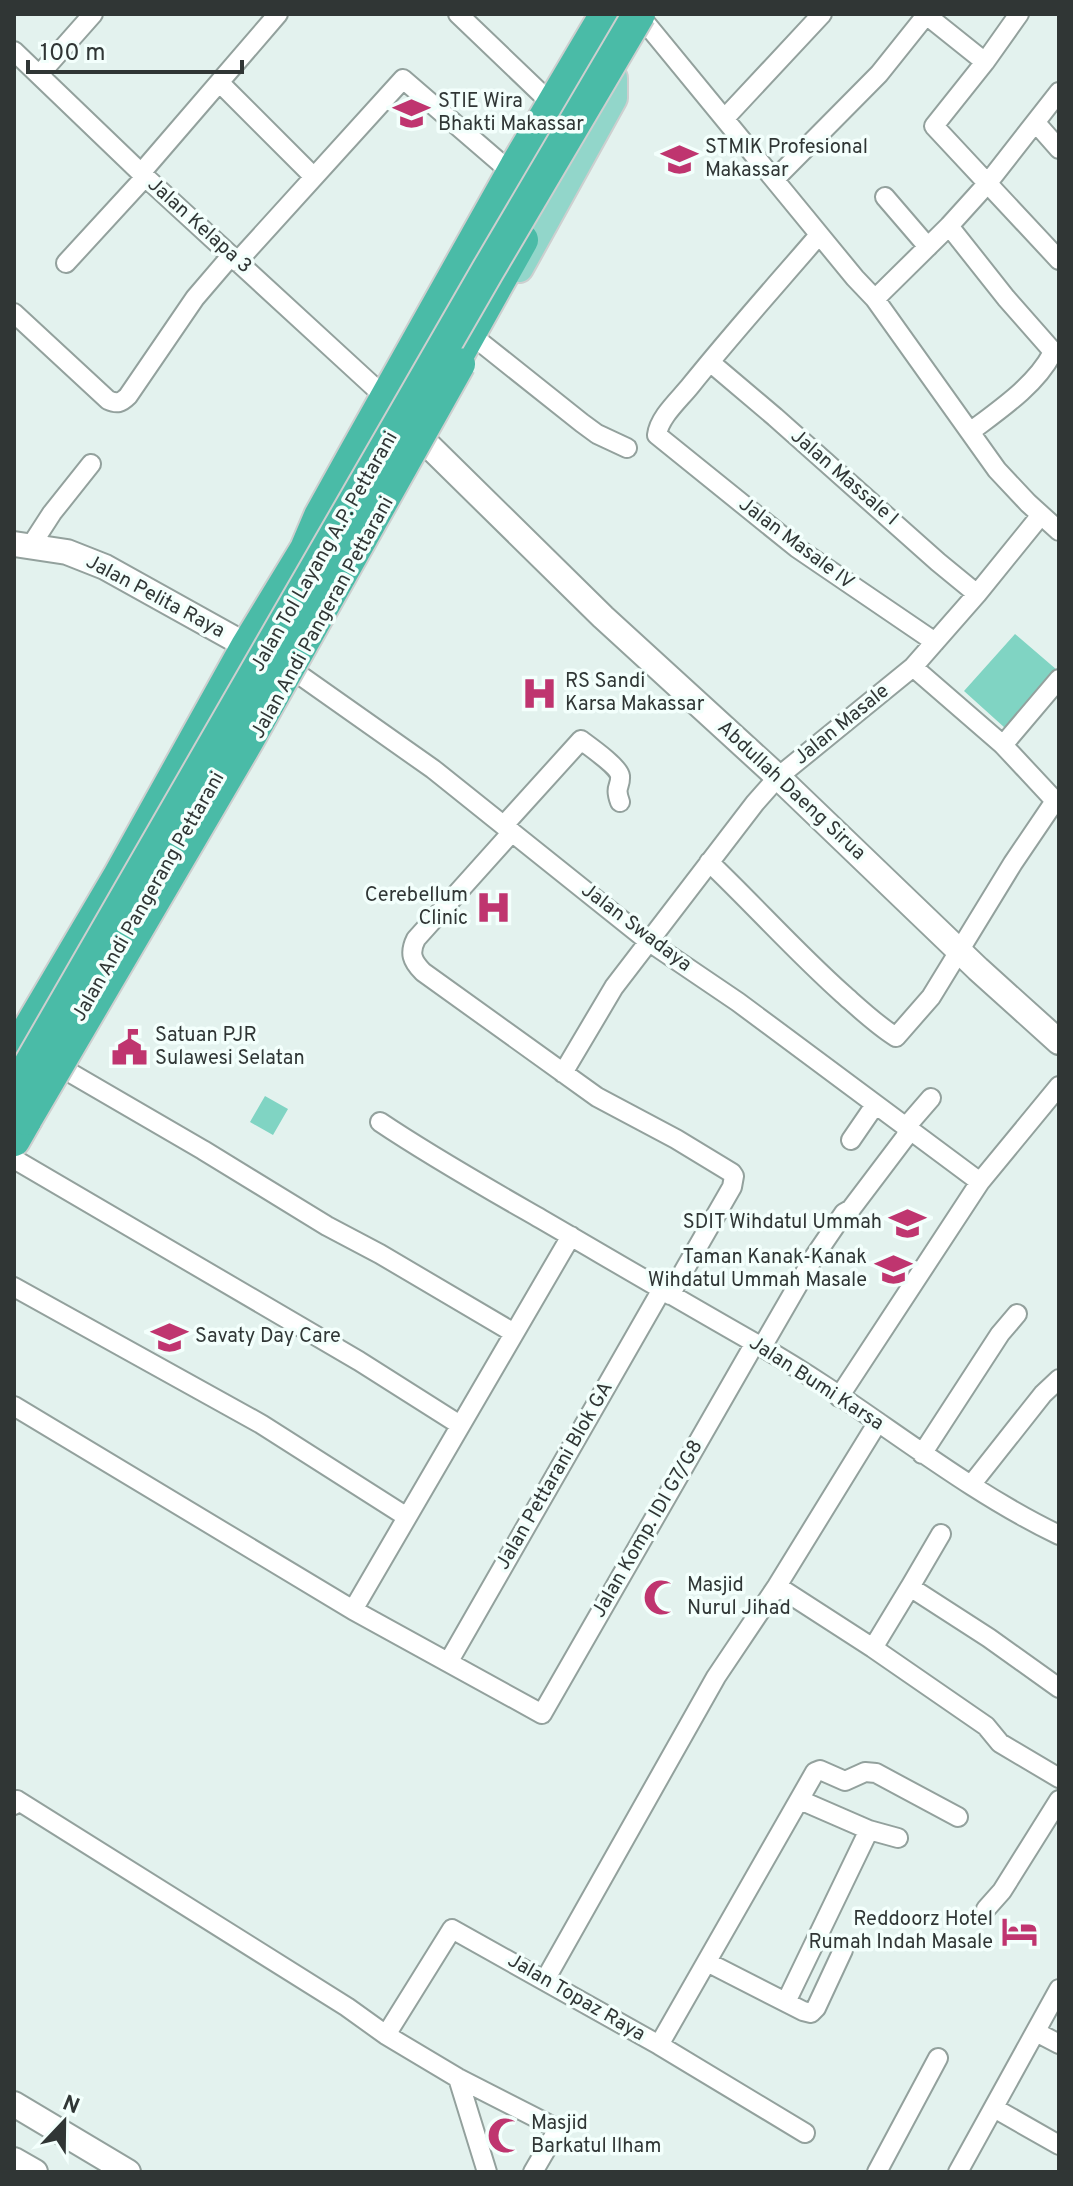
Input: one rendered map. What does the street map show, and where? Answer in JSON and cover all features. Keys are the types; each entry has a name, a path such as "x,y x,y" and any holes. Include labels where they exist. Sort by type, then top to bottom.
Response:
{"highway":[{"path":"14,1054 118,878 247,646 306,549 320,516 512,173 553,105 624,18"},
{"name":"Jalan Andi Pangeran Pettarani","path":"283,678 420,421 500,288 613,78 624,18"},
{"name":"Jalan Tol Layang A.P. Pettarani","path":"14,1073 491,239 624,18"},
{"name":"Jalan Tol Layang A.P. Pettarani","path":"17,1120 624,18"},
{"path":"512,173 514,192 523,198 530,201 548,194"},
{"path":"463,260 482,248 494,252 504,265 500,288"},
{"name":"Jalan Andi Pangerang Pettarani","path":"17,1120 283,678"}],"main road":[{"name":"Jalan Andi Pangeran Pettarani","path":"14,1150 229,785 283,678 479,341 500,288 613,98 613,78"},
{"name":"Abdullah Daeng Sirua","path":"422,439 603,617 1059,1042"},
{"name":"Jalan Pelita Raya","path":"22,545 67,552 105,567 247,646"},
{"path":"14,2104 128,2172"},
{"path":"14,2160 35,2172"}],"street":[{"path":"39,75 93,14"},
{"path":"66,263 278,14"},
{"path":"458,14 553,105"},
{"path":"725,118 822,14"},
{"path":"775,179 879,74 926,14 985,62"},
{"path":"1019,14 934,126 1059,260"},
{"path":"624,18 725,118 875,299 1004,477 1059,531"},
{"name":"Jalan Kelapa 3","path":"14,51 143,175 386,398"},
{"path":"14,313 108,400 120,402 128,396 195,298 314,177 403,79 512,173"},
{"path":"220,83 314,177"},
{"path":"875,299 987,184 1059,92"},
{"path":"1036,123 1059,149"},
{"path":"885,197 928,247"},
{"path":"949,226 1052,354 1027,385 970,432"},
{"path":"710,362 819,235"},
{"path":"479,341 597,434 627,448"},
{"name":"Jalan Masale IV","path":"710,362 659,426 657,435 797,548 935,642"},
{"name":"Jalan Massale I","path":"710,362 977,594"},
{"path":"22,545 91,464"},
{"name":"Jalan Masale","path":"563,1073 614,987 755,803 778,777 913,667 1041,515"},
{"path":"709,862 790,945 895,1037 931,997 1013,863 1057,803 1003,745 913,667"},
{"name":"Jalan Swadaya","path":"283,678 433,769 648,941 738,1002 980,1182"},
{"path":"1003,745 1059,679"},
{"path":"563,1073 423,972 412,956 411,948 581,740 618,770 620,778 616,789 620,802"},
{"path":"62,1068 514,1333"},
{"name":"Jalan Pettarani Blok GA","path":"449,1661 732,1187 732,1173 597,1097 563,1073"},
{"path":"839,1397 980,1182 1059,1086"},
{"name":"Jalan Komp. IDI G7/G8","path":"449,1661 542,1714 758,1345 844,1213 851,1209 931,1098"},
{"path":"851,1140 875,1105"},
{"name":"Jalan Bumi Karsa","path":"380,1122 758,1345 971,1485 1059,1535"},
{"path":"14,1159 359,1361 460,1425"},
{"path":"353,1610 571,1236"},
{"path":"14,1287 261,1424 407,1517"},
{"path":"922,1454 1000,1334 1017,1314"},
{"path":"971,1485 1043,1394 1059,1379"},
{"path":"14,1406 353,1610 449,1661"},
{"path":"545,1980 716,1677 777,1586 878,1422"},
{"path":"873,1648 941,1534"},
{"path":"777,1586 986,1726 1000,1743 1059,1778"},
{"path":"910,1587 1059,1688"},
{"path":"659,2045 818,1771 845,1781 870,1772 958,1817"},
{"path":"14,1805 17,1800 97,1849 458,2078 558,2129 533,2172"},
{"path":"800,1800 869,1830 898,1838"},
{"path":"986,1909 1002,1891 1059,1800"},
{"path":"786,2002 869,1830"},
{"name":"Jalan Topaz Raya","path":"386,2035 452,1929 659,2045 805,2133"},
{"path":"707,1962 808,2013 814,2011 843,1950"},
{"path":"958,2172 1059,1989"},
{"path":"1036,2032 1059,2044"},
{"path":"877,2172 938,2058"},
{"path":"458,2078 487,2172"},
{"path":"994,2108 1059,2145"}],"green space":[{"path":"1015,634 1057,670 1005,728 964,691"},
{"path":"265,1096 288,1109 273,1135 250,1122"}],"place":[{"name":"STIE Wira Bhakti Makassar","path":"412,114"},
{"name":"STMIK Profesional Makassar","path":"679,160"},
{"name":"RS Sandi Karsa Makassar","path":"539,694"},
{"name":"Cerebellum Clinic","path":"494,908"},
{"name":"Satuan PJR Sulawesi Selatan","path":"129,1048"},
{"name":"SDIT Wihdatul Ummah","path":"908,1223"},
{"name":"Taman Kanak-Kanak Wihdatul Ummah Masale","path":"893,1270"},
{"name":"Savaty Day Care","path":"169,1337"},
{"name":"Masjid Nurul Jihad","path":"661,1598"},
{"name":"Reddoorz Hotel Rumah Indah Masale","path":"1019,1931"},
{"name":"Masjid Barkatul Ilham","path":"505,2135"}]}
